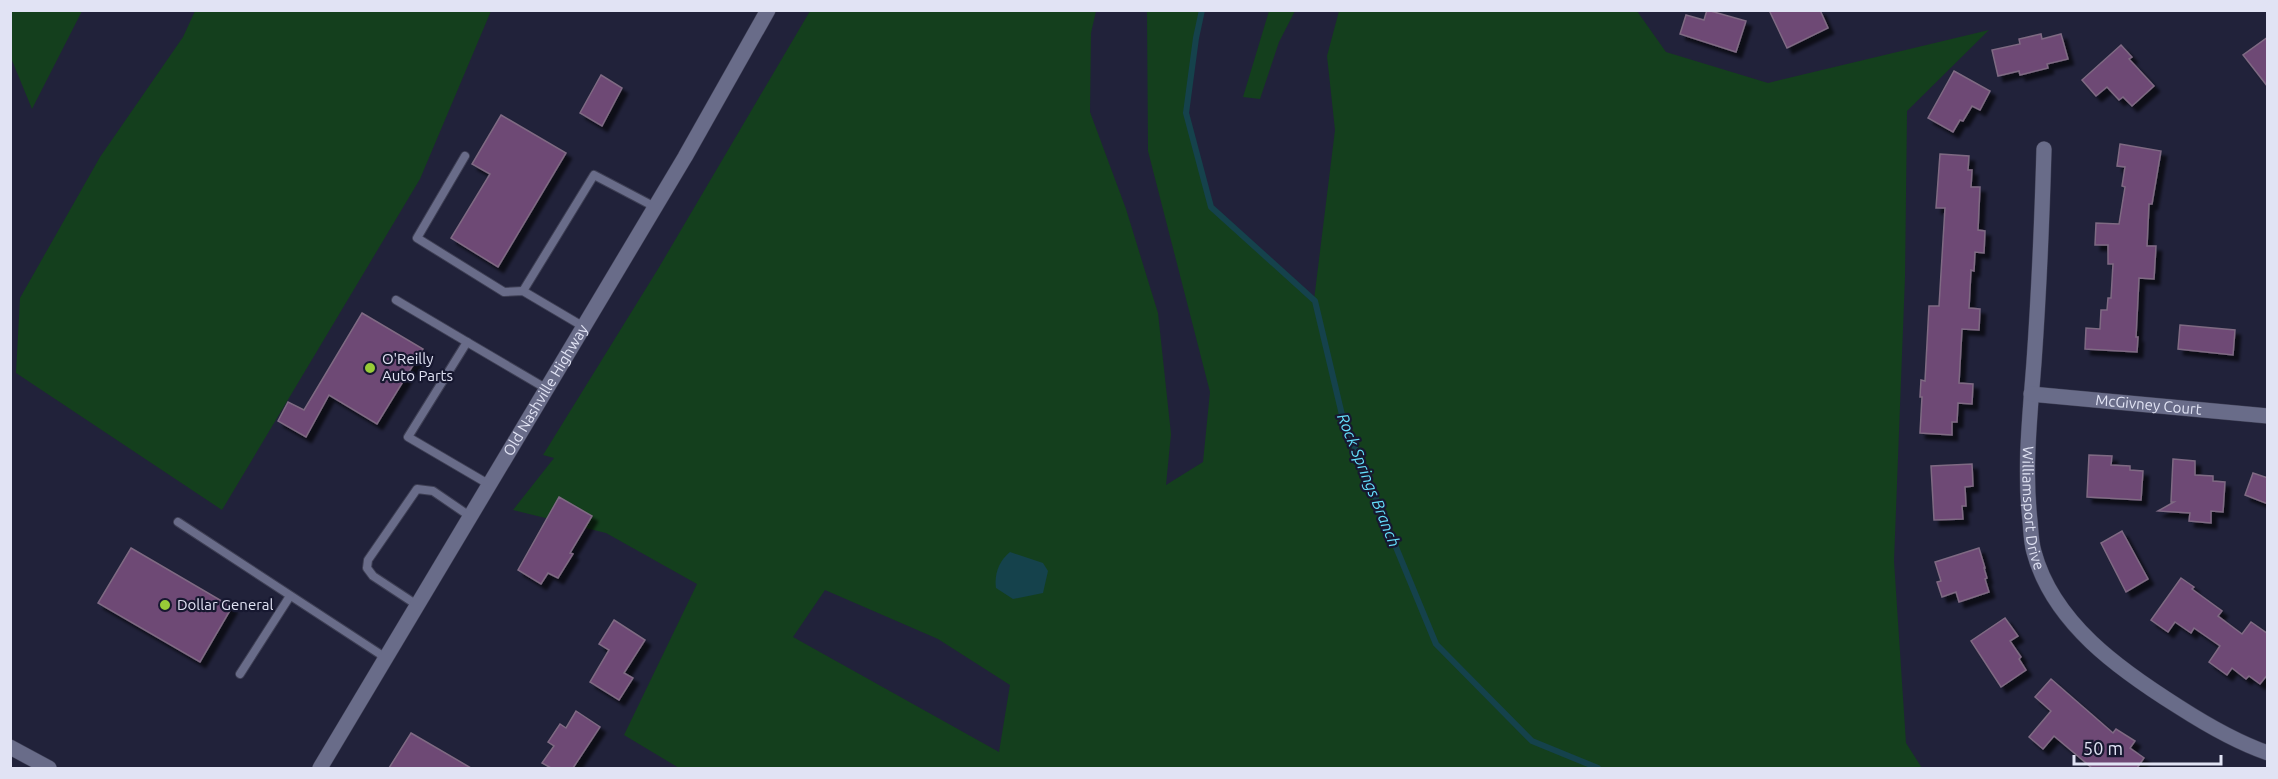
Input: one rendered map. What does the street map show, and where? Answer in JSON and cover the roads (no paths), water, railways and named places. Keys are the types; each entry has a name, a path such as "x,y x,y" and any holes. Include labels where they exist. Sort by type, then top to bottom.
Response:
{"street":[{"name":"Old Nashville Highway","path":"320,768 655,207 768,10"},
{"name":"Williamsport Drive","path":"2044,149 2040,273 2026,489 2032,540 2042,576 2055,599 2080,630 2109,658 2142,683 2212,728 2268,753"},
{"name":"McGivney Court","path":"2031,394 2268,416"},
{"path":"10,747 49,768"}],"lane":[{"path":"465,156 417,237 504,292 523,291 584,327"},
{"path":"523,291 594,174 655,207"},
{"path":"396,300 547,389"},
{"path":"466,342 408,437 490,485"},
{"path":"417,605 374,576 367,568 368,560 417,489 433,491 471,517"},
{"path":"178,522 386,658"},
{"path":"240,674 290,596"}],"waterway":[{"name":"Rock Springs Branch","path":"1202,10 1186,113 1211,207 1315,301 1343,419 1436,644 1532,741 1598,768"}],"place":[{"name":"O'Reilly Auto Parts","path":"370,368"},
{"name":"Dollar General","path":"165,605"}]}
